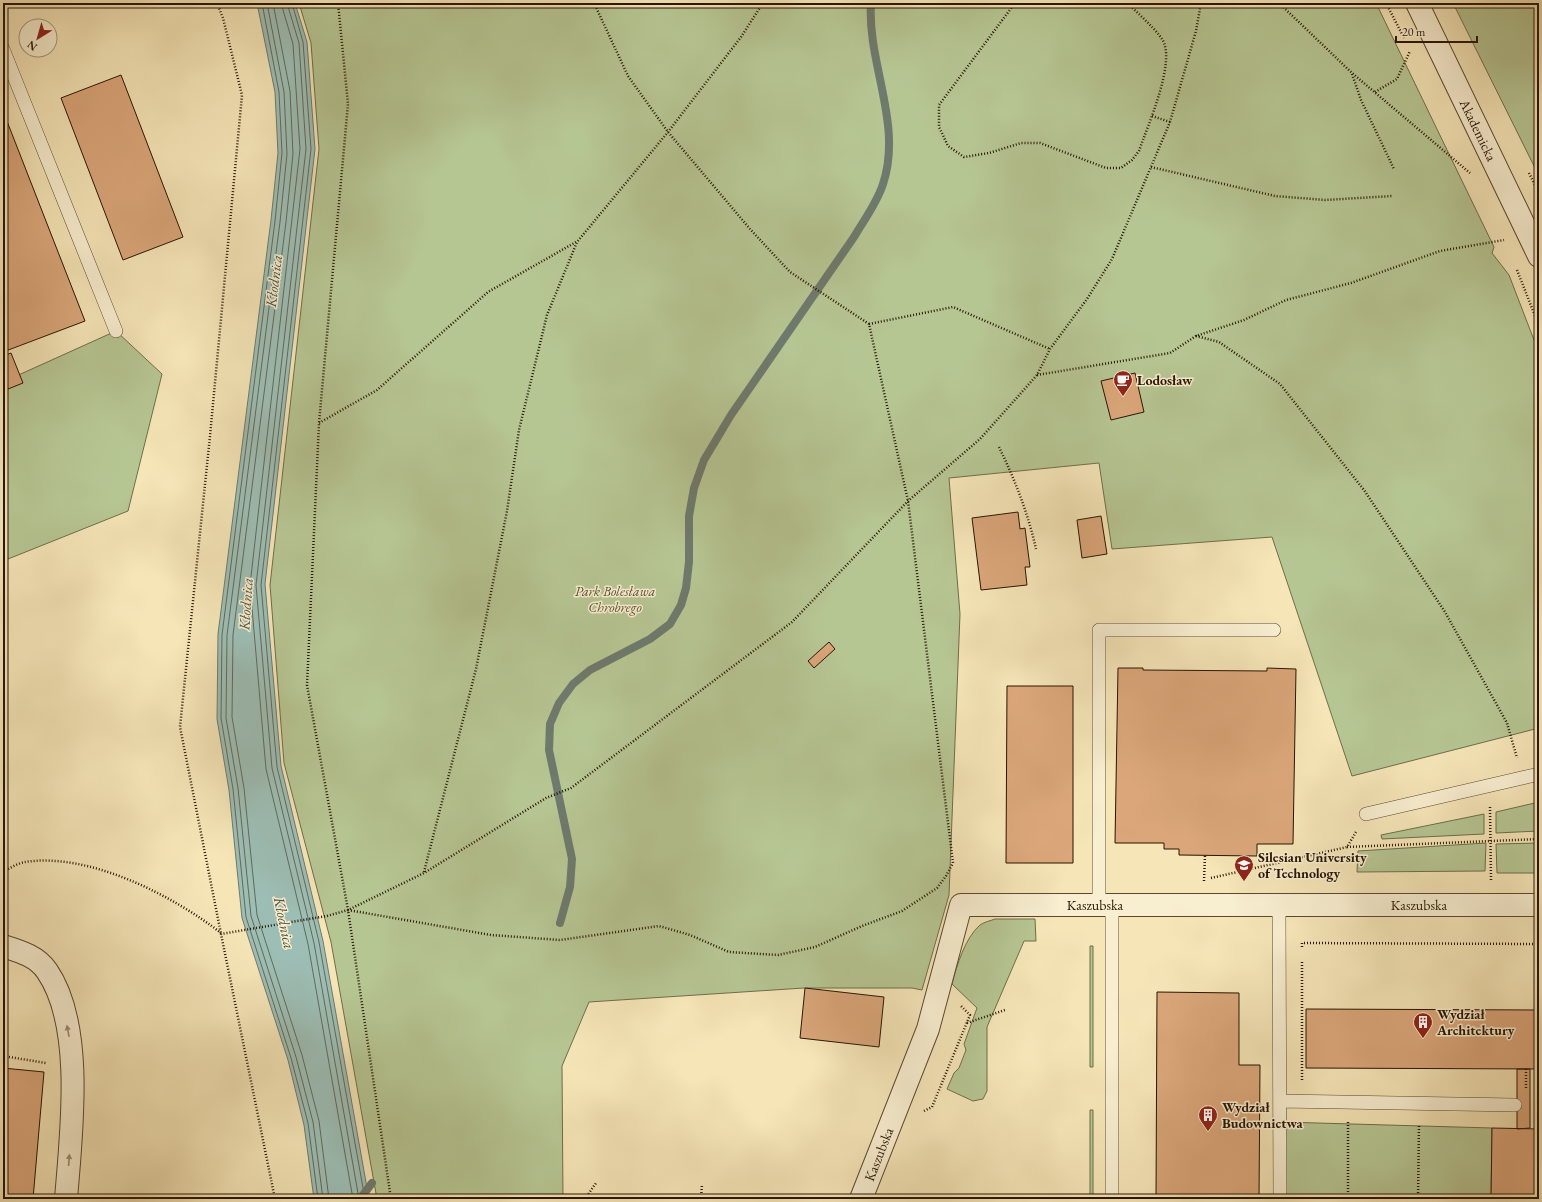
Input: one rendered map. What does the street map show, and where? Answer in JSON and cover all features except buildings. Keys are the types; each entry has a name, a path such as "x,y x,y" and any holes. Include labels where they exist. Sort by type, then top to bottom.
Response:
{"street":[{"name":"Akademicka","path":"1417,3 1539,256"},
{"name":"Kaszubska","path":"860,1199 928,1029 961,905 1539,905"},
{"path":"3,946 25,952 47,970 61,996 70,1044 73,1105 66,1199"}],"lane":[{"path":"3,49 116,331"},
{"path":"1112,1199 1099,630 1274,630"},
{"path":"1366,814 1539,774"},
{"path":"1279,906 1281,1101 1280,1199"},
{"path":"1281,1101 1515,1106"}],"path":[{"path":"217,3 223,18 242,95 211,428 180,727 275,1199"},
{"path":"338,3 348,104 319,423 307,685 348,910 391,1199"},
{"path":"594,3 628,76 668,132 790,272 869,324 953,307 1050,349"},
{"path":"424,873 476,669 506,511 519,430 547,315 577,242 668,132 741,37 763,3"},
{"path":"1016,3 940,105 939,127 948,146 964,157 989,153 1021,143 1040,143 1106,168 1121,168 1132,160 1139,151 1152,116 1164,74 1166,56 1162,40 1128,3"},
{"path":"3,872 24,862 48,861 75,863 126,879 171,900 199,916 221,934 327,916 348,910 424,873 546,798 571,788 792,622 908,502 980,439 1036,375 1050,349 1087,299 1112,259 1170,122 1196,31 1201,3"},
{"path":"1279,3 1352,73 1471,174"},
{"path":"1375,92 1396,79 1410,51"},
{"path":"1352,73 1361,100 1394,168"},
{"path":"1152,116 1170,122"},
{"path":"1151,167 1276,196 1325,200 1392,196"},
{"path":"1036,375 1170,353 1196,336 1244,320 1286,300 1351,284 1440,251 1505,240 1508,247"},
{"path":"319,423 377,390 488,292 577,242"},
{"path":"1516,268 1539,326"},
{"path":"348,910 491,935 560,940 659,926 690,935 730,952 778,955 814,947 902,910 937,888 953,863 908,502 869,324"},
{"path":"1196,336 1219,342 1280,384 1364,490 1445,612 1507,723 1523,778"},
{"path":"999,447 1014,479 1031,528 1036,549"},
{"path":"1489,786 1492,905"},
{"path":"1347,847 1366,814"},
{"path":"1204,880 1347,847 1539,839"},
{"path":"1302,951 1302,944 1539,944"},
{"path":"1302,959 1302,1101"},
{"path":"918,1113 932,1107 970,1015 956,1000"},
{"path":"967,1023 1005,1010"},
{"path":"3,1056 47,1063"},
{"path":"1348,1102 1348,1199"},
{"path":"1418,1199 1419,1104"},
{"path":"585,1199 596,1183"},
{"path":"701,1199 702,1184"}],"green space":[{"name":"Park Bolesława Chrobrego","path":"299,3 1376,3 1494,247 1492,253 1509,275 1539,353 1539,728 1352,776 1272,537 1112,549 1099,463 949,478 960,614 949,895 922,990 912,988 804,988 589,1002 562,1066 563,1199 377,1199 331,942 284,763 270,585 319,149 311,43"},
{"path":"1453,3 1539,3 1539,176"},
{"path":"116,331 162,374 128,511 3,561 3,382"},
{"path":"1539,802 1539,831 1496,833 1496,812"},
{"path":"1484,814 1484,834 1382,839 1381,835"},
{"path":"1486,843 1485,871 1357,872 1358,851"},
{"path":"1539,843 1539,873 1497,873 1496,844"},
{"path":"995,919 1035,919 1036,941 1024,941 987,1027 987,1091 983,1099 973,1101 947,1089 954,1073 959,1068 966,1050 964,1044 977,1008 952,984 959,960 970,937 980,925"},
{"path":"1090,946 1093,946 1093,1067 1090,1067"},
{"path":"1090,1110 1093,1110 1093,1199 1090,1199"},
{"path":"1282,1122 1492,1128 1491,1199 1283,1199"}],"water":[{"name":"Kłodnica","path":"257,3 295,3 307,42 315,149 265,584 281,766 323,941 369,1199 314,1199 304,1125 288,1060 242,918 229,790 217,719 218,634 271,220 278,153 275,92"}],"waterway":[{"path":"560,923 570,887 572,859 549,750 550,724 559,703 573,684 590,670 650,639 670,624 681,605 686,588 689,562 689,516 694,488 704,460 731,415 854,237 874,205 883,184 888,161 889,139 887,116 871,26 871,3"},
{"path":"360,1199 372,1183"}],"place":[{"name":"Lodosław","path":"1123,397"},
{"name":"Silesian University of Technology","path":"1244,882"},
{"name":"Wydział Architektury","path":"1423,1039"},
{"name":"Wydział Budownictwa","path":"1208,1132"}]}
